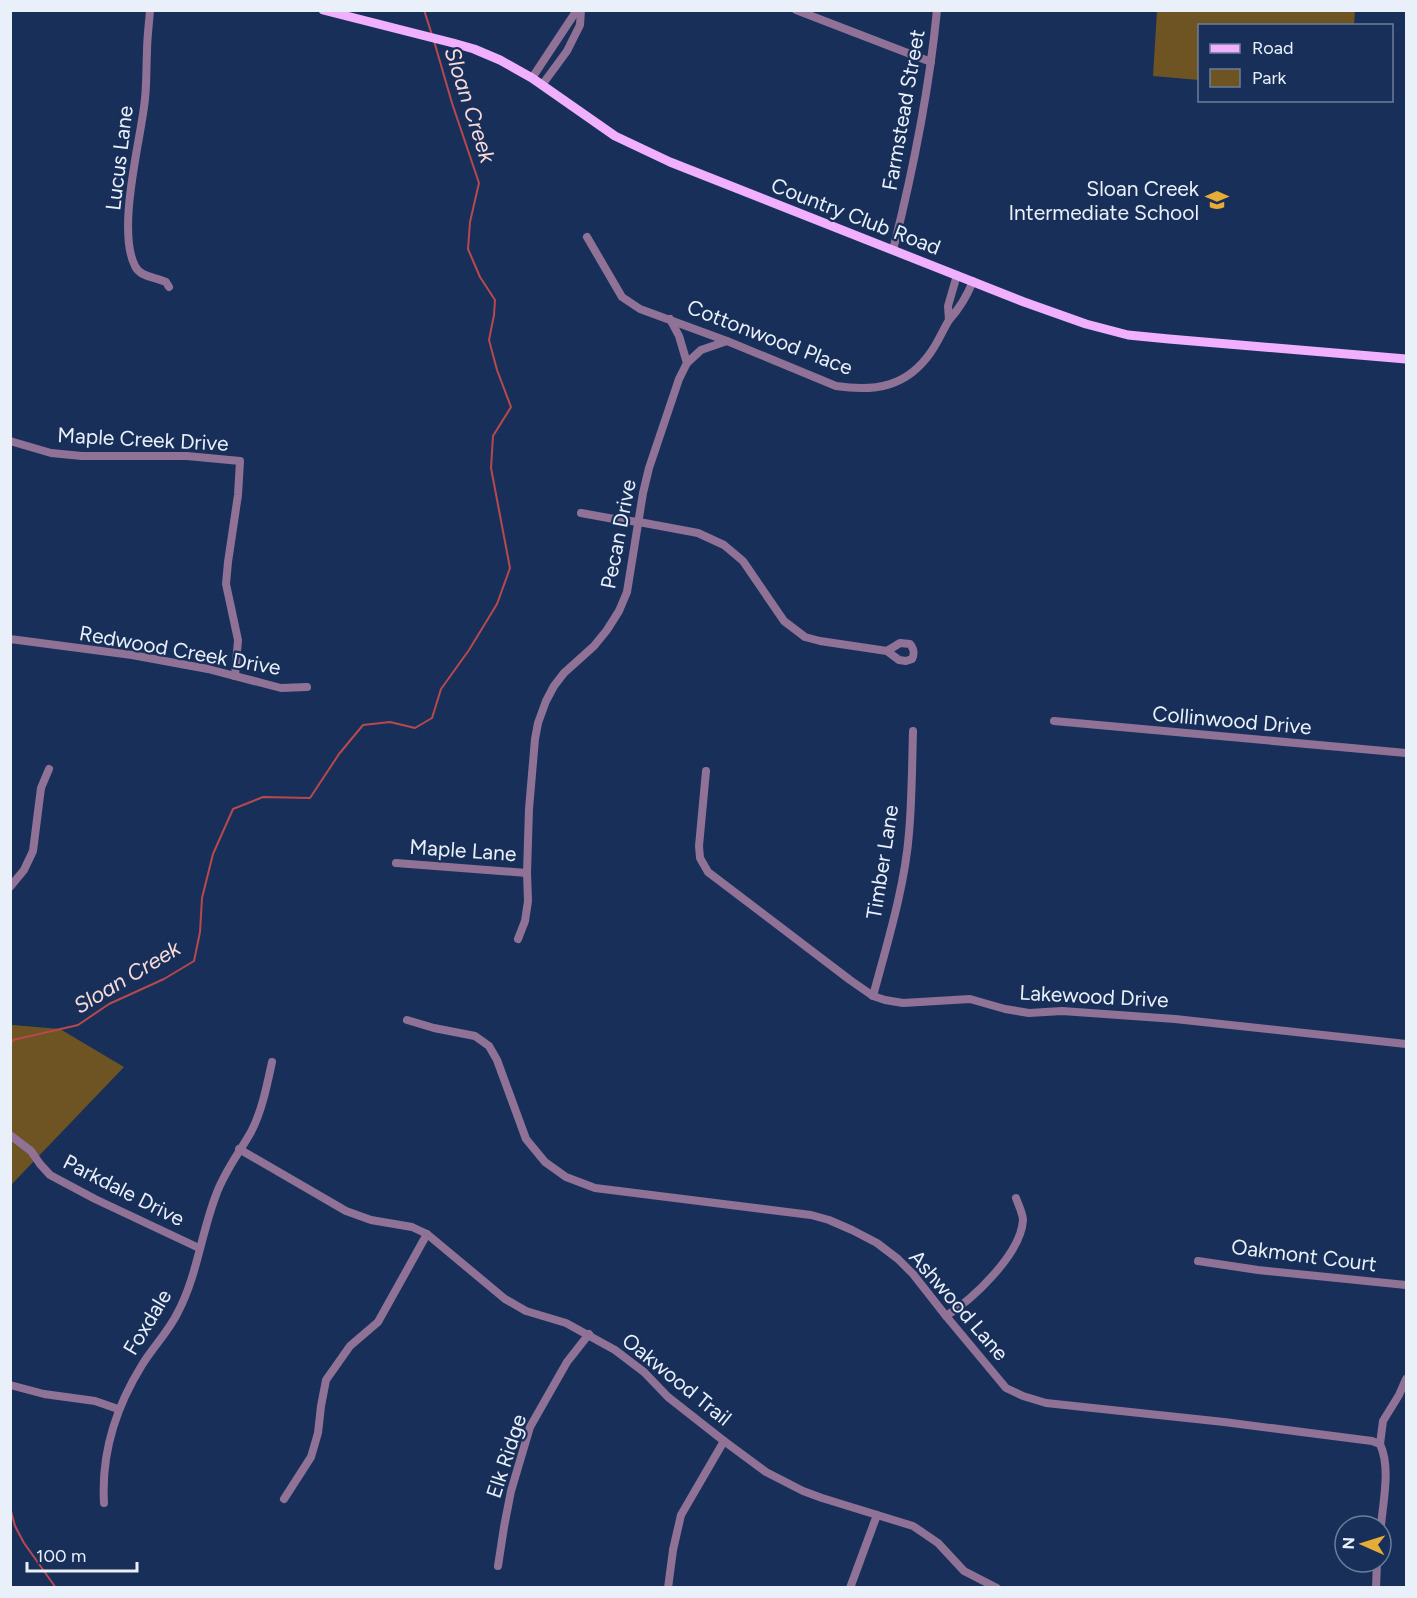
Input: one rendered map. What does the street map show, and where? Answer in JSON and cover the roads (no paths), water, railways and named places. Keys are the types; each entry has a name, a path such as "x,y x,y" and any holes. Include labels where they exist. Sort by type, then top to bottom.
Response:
{"main road":[{"name":"Country Club Road","path":"323,10 474,49 501,60 532,78 615,135 670,162 1086,324 1128,334 1172,340 1407,359"}],"street":[{"name":"Lucus Lane","path":"150,10 146,89 136,150 128,238 132,259 140,273 166,282 169,288"},
{"path":"532,78 579,10"},
{"path":"542,85 567,51 579,26 579,10"},
{"path":"796,10 932,62"},
{"name":"Farmstead Street","path":"893,250 914,165 932,62 937,10"},
{"name":"Cottonwood Place","path":"587,237 622,297 640,309 727,340 836,386 855,389 874,388 894,383 916,369 930,353 949,320 967,296 973,281"},
{"name":"Cottonwood Place","path":"949,320 948,306 957,275"},
{"path":"670,319 679,336 687,363 701,350 727,340"},
{"name":"Pecan Drive","path":"518,939 525,921 528,901 529,809 538,723 554,686 607,630 620,610 627,592 649,468 687,363"},
{"name":"Maple Creek Drive","path":"10,441 51,453 82,456 187,456 240,461 238,495 225,584 238,640 235,676"},
{"path":"581,513 698,533 724,545 743,561 784,621 805,637 820,642 887,651"},
{"name":"Redwood Creek Drive","path":"10,639 208,669 281,688 307,687"},
{"name":"Collinwood Drive","path":"1054,721 1407,753"},
{"name":"Timber Lane","path":"873,996 893,920 908,843 914,731"},
{"path":"10,887 24,870 33,851 42,788 49,769"},
{"name":"Lakewood Drive","path":"706,771 699,846 700,858 708,872 873,996 903,1003 970,999 1029,1013 1062,1011 1175,1019 1407,1044"},
{"name":"Maple Lane","path":"396,863 527,873"},
{"name":"Ashwood Lane","path":"407,1020 475,1036 489,1046 497,1060 526,1139 545,1162 566,1177 595,1188 810,1215 829,1220 877,1243 913,1274 1006,1389 1046,1403 1224,1422 1372,1441 1380,1444"},
{"name":"Foxdale","path":"104,1503 103,1481 106,1450 118,1409 142,1364 178,1314 191,1281 216,1195 227,1170 252,1130 272,1062"},
{"name":"Parkdale Drive","path":"10,1135 31,1151 50,1175 199,1248"},
{"name":"Oakwood Trail","path":"239,1149 346,1211 371,1220 412,1227 427,1234 505,1299 526,1311 566,1323 589,1334 632,1362 668,1397 766,1472 802,1491 913,1526 938,1543 964,1570 998,1587"},
{"path":"946,1316 963,1305 995,1273 1015,1247 1023,1219 1017,1198"},
{"path":"284,1499 312,1457 326,1380 350,1346 378,1322 427,1234"},
{"name":"Oakmont Court","path":"1198,1261 1258,1270 1407,1285"},
{"name":"Elk Ridge","path":"498,1566 511,1491 531,1427 567,1362 589,1334"},
{"path":"1382,1514 1385,1480 1384,1453 1380,1444 1383,1421 1407,1379"},
{"path":"10,1385 44,1395 95,1401 118,1409"},
{"path":"668,1587 681,1515 724,1441"},
{"path":"850,1587 877,1515"}],"waterway":[{"name":"Sloan Creek","path":"424,10 432,35"},
{"name":"Sloan Creek","path":"10,1045 13,1040 78,1025 109,1004 164,979 194,961 200,932 202,898 213,854 233,809 263,797 310,798 339,754 363,725 390,722 415,728 432,718 441,689 469,650 497,604 510,568 491,468 493,436 511,407 489,340 495,300 480,277 468,249 470,222 479,183 434,41"},
{"path":"10,1507 15,1526 24,1543 56,1588"}],"place":[{"name":"Sloan Creek Intermediate School","path":"1217,200"}]}
